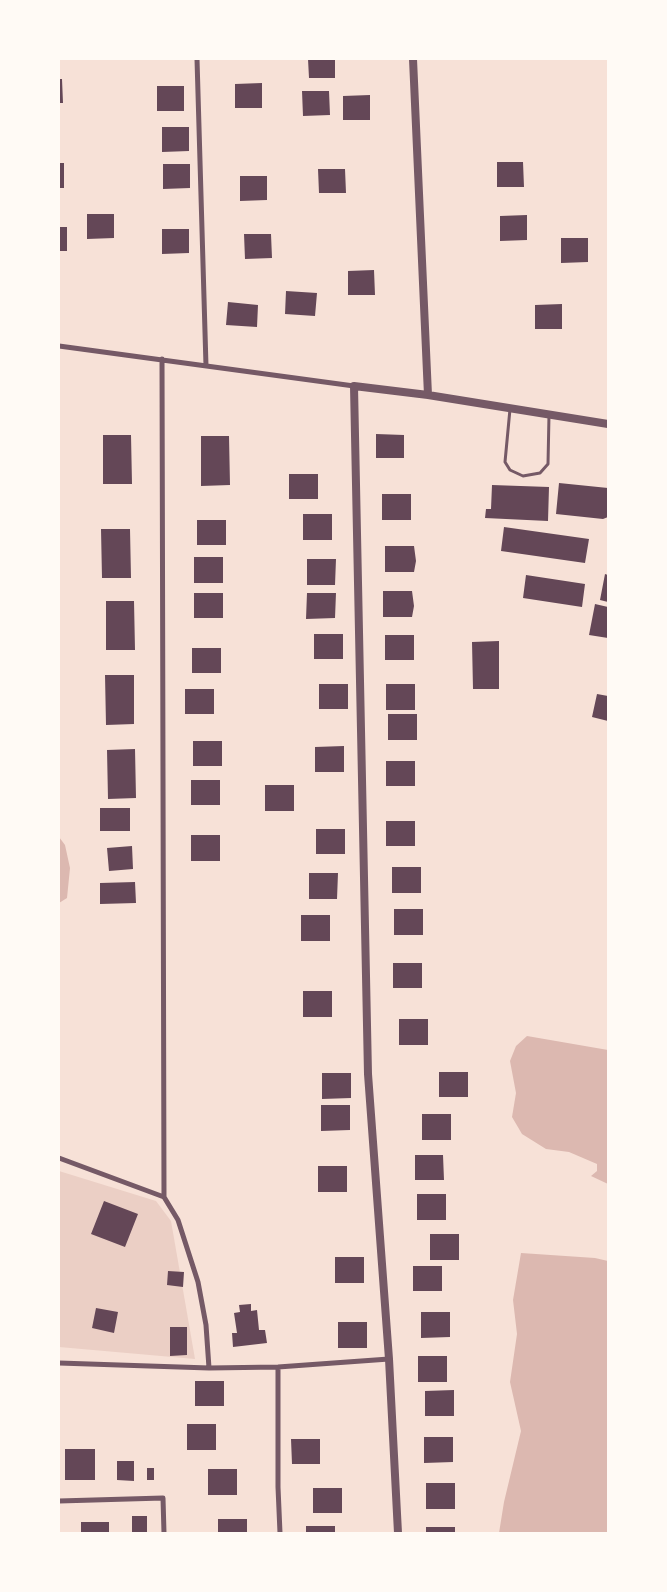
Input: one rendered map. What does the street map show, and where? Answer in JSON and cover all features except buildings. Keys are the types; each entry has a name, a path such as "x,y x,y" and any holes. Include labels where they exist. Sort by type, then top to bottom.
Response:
{"street":[{"path":"197,59 206,366"},
{"path":"413,59 428,395"},
{"path":"59,346 428,395 608,424"},
{"path":"162,359 164,1197 178,1220 198,1282 206,1325 209,1368"},
{"path":"354,386 368,1074 389,1359 398,1533"},
{"path":"59,1158 164,1197"},
{"path":"59,1363 209,1368 278,1367 389,1359"},
{"path":"278,1367 280,1533"},
{"path":"59,1501 163,1498 164,1533"}],"lane":[{"path":"510,408 505,462 510,470 523,476 540,472 548,464 549,414"}],"shaded area":[{"path":"59,837 65,845 70,868 67,898 59,903"},
{"path":"527,1036 608,1050 608,1184 591,1176 597,1171 597,1164 569,1152 546,1149 522,1134 512,1117 516,1093 510,1061 516,1046"},
{"path":"59,1171 156,1201 171,1221 195,1359 59,1347"},
{"path":"521,1253 595,1258 608,1261 608,1533 499,1533 504,1502 521,1431 510,1382 517,1334 513,1300"}]}
